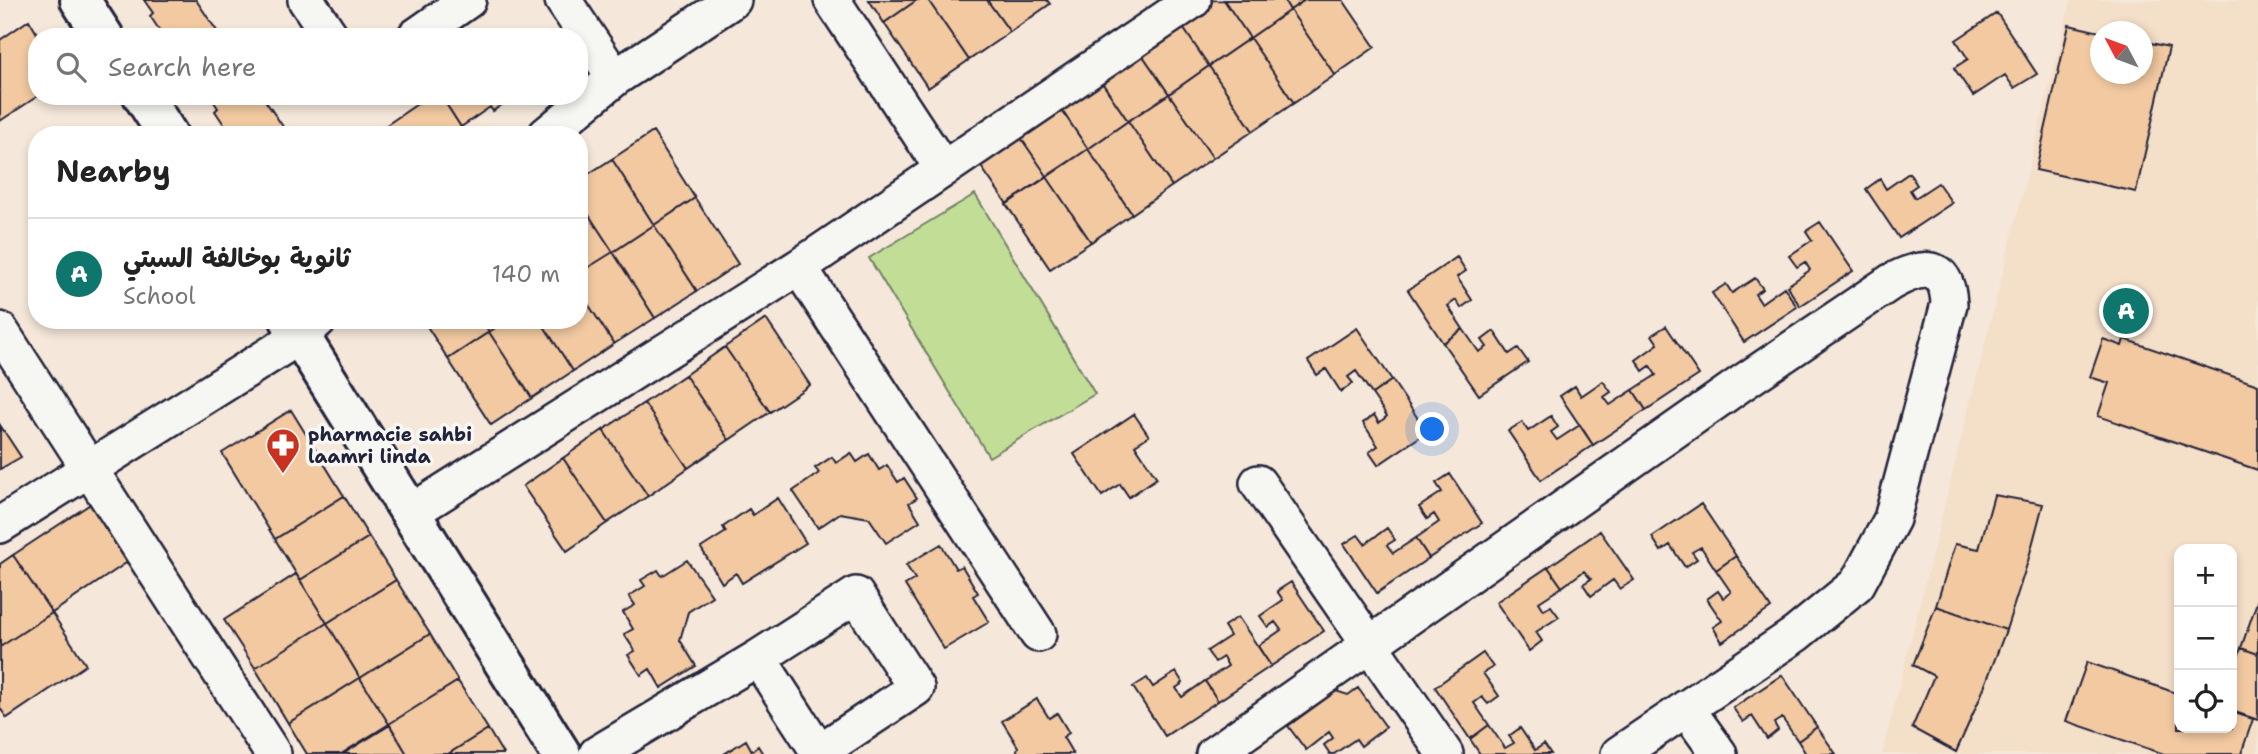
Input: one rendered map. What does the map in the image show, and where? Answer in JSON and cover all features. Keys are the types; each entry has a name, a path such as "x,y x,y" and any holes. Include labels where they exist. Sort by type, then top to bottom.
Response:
{"main road":[{"path":"80,0 98,28"},
{"path":"149,105 162,126"},
{"path":"305,329 410,513 561,754"}],"street":[{"path":"306,0 325,28"},
{"path":"428,28 468,0"},
{"path":"563,0 582,28"},
{"path":"588,100 615,78 733,0"},
{"path":"832,0 943,169"},
{"path":"410,513 799,267 1192,0"},
{"path":"588,38 615,78"},
{"path":"557,126 582,105"},
{"path":"799,267 1038,634"},
{"path":"1214,754 1739,385 1891,282 1914,270 1937,272 1945,280 1949,304 1892,519 1857,584 1796,634 1619,754"},
{"path":"0,525 297,329"},
{"path":"0,331 273,754"},
{"path":"1258,484 1444,754"},
{"path":"597,754 758,658 856,595 916,688 819,752 758,658"},
{"path":"1686,708 1719,754"}],"shaded area":[{"path":"2071,0 2258,0 2258,754 1882,754"}],"green space":[{"path":"975,194 1095,394 989,457 869,258"}],"building":[{"path":"144,0 196,0 215,28 158,28 150,16 153,13"},
{"path":"869,0 917,0 884,23"},
{"path":"917,0 928,0 969,60 928,88 884,23"},
{"path":"928,0 987,0 1010,32 969,60"},
{"path":"987,0 1047,0 1050,4 1010,32"},
{"path":"1224,0 1284,0 1290,10 1250,38"},
{"path":"1224,0 1250,38 1209,66 1165,1"},
{"path":"1284,0 1305,0 1290,10"},
{"path":"1305,0 1343,0 1375,47 1335,75 1290,10"},
{"path":"1165,1 1209,66 1169,94 1124,28"},
{"path":"1290,10 1335,75 1294,103 1250,38"},
{"path":"1997,13 2037,74 2014,88 2005,75 1973,96 1954,68 1968,59 1956,40"},
{"path":"29,20 34,28 28,28 28,103 0,121 0,40"},
{"path":"2069,25 2090,30 2090,84 2153,84 2153,43 2169,47 2136,192 2036,170"},
{"path":"1124,28 1169,94 1128,121 1084,56"},
{"path":"1250,38 1294,103 1253,131 1209,66"},
{"path":"1084,56 1128,121 1088,149 1044,84"},
{"path":"1209,66 1253,131 1213,158 1169,94"},
{"path":"1044,84 1088,149 1047,176 1003,112"},
{"path":"1169,94 1213,158 1172,186 1128,121"},
{"path":"216,105 268,105 283,126 225,126 215,111 218,108"},
{"path":"416,105 447,105 460,126 385,126"},
{"path":"447,105 501,105 493,111 490,107 460,126"},
{"path":"1003,112 1047,176 1007,204 962,139"},
{"path":"1128,121 1172,186 1132,214 1088,149"},
{"path":"653,132 695,198 654,225 612,159"},
{"path":"1088,149 1132,214 1091,242 1047,177"},
{"path":"612,159 654,225 613,252 588,214 588,174"},
{"path":"1909,173 1917,185 1910,190 1915,198 1938,183 1952,203 1899,238 1866,189 1880,179 1886,189"},
{"path":"1047,177 1091,242 1050,269 1006,204"},
{"path":"695,198 738,264 697,291 654,225"},
{"path":"588,214 613,252 588,267"},
{"path":"1820,222 1853,271 1800,306 1787,286 1810,270 1805,262 1797,267 1789,256 1812,240 1806,231"},
{"path":"654,225 697,291 655,318 613,252"},
{"path":"613,252 655,318 614,344 588,304 588,267"},
{"path":"1457,257 1466,271 1457,277 1472,300 1461,308 1456,300 1448,306 1463,329 1443,343 1408,290"},
{"path":"1755,278 1763,289 1755,294 1761,303 1784,287 1797,307 1744,342 1712,293 1726,284 1732,293"},
{"path":"588,304 614,344 573,371 546,329 588,329"},
{"path":"766,319 810,385 770,412 725,347"},
{"path":"1666,326 1699,375 1646,410 1633,390 1656,375 1650,366 1643,371 1636,360 1658,344 1652,335"},
{"path":"1357,328 1392,380 1372,394 1356,371 1348,377 1353,383 1341,392 1326,369 1317,375 1308,361"},
{"path":"429,329 487,329 489,332 448,359"},
{"path":"494,329 546,329 573,371 532,398 489,332"},
{"path":"1463,329 1479,352 1487,347 1482,340 1494,331 1509,354 1518,348 1528,362 1479,395 1443,343"},
{"path":"489,332 532,398 491,425 448,359"},
{"path":"2103,339 2122,346 2124,339 2258,385 2258,470 2098,416 2109,383 2090,377"},
{"path":"725,347 770,412 729,440 685,375"},
{"path":"685,375 729,440 688,468 644,403"},
{"path":"1392,380 1427,432 1378,465 1369,452 1378,446 1363,423 1374,415 1379,423 1387,416 1372,394"},
{"path":"1603,381 1611,392 1604,397 1610,405 1633,390 1646,410 1593,445 1560,396 1575,386 1581,396"},
{"path":"644,403 688,468 648,496 603,430"},
{"name":"pharmacie sahbi laamri linda","path":"291,410 344,496 275,539 222,453"},
{"path":"1134,414 1149,436 1135,445 1157,478 1129,497 1120,484 1102,496 1074,454"},
{"path":"1551,416 1558,427 1551,432 1557,440 1580,425 1593,445 1541,480 1508,431 1522,422 1528,431"},
{"path":"0,425 21,457 0,469"},
{"path":"603,430 648,496 607,523 563,458"},
{"path":"851,453 857,462 869,454 879,470 887,465 898,482 904,478 917,498 909,503 920,521 886,543 869,518 840,513 818,528 793,491 819,473 815,468 832,457 836,463"},
{"path":"563,458 607,523 567,551 523,486"},
{"path":"1450,474 1482,523 1429,558 1416,538 1439,522 1434,514 1427,519 1419,507 1442,492 1436,483"},
{"path":"1994,495 2043,504 2006,630 1936,606 1955,544 1979,549"},
{"path":"344,496 369,537 300,580 275,539"},
{"path":"778,498 806,543 742,583 736,573 722,583 701,548 726,532 723,527 749,509 753,515"},
{"path":"95,501 132,559 52,613 13,555"},
{"path":"1701,504 1736,556 1716,570 1701,547 1692,552 1697,559 1685,567 1670,545 1661,551 1652,537"},
{"path":"1387,528 1395,540 1387,545 1393,553 1416,538 1429,558 1377,593 1344,544 1358,535 1365,544"},
{"path":"1600,531 1634,580 1620,589 1613,580 1591,596 1583,584 1591,579 1584,571 1562,587 1548,567"},
{"path":"369,537 396,580 327,623 300,580"},
{"path":"941,544 956,569 962,566 978,593 973,596 989,622 944,649 905,585 915,579 906,565"},
{"path":"13,555 52,613 0,647 0,564"},
{"path":"1736,556 1771,608 1722,642 1713,627 1722,621 1707,599 1718,591 1723,598 1731,592 1716,570"},
{"path":"687,560 712,596 688,612 680,640 696,666 661,688 650,669 641,675 628,655 635,651 624,634 633,629 623,612 635,605 629,596 645,586 641,580 658,570 662,576"},
{"path":"1548,567 1562,587 1539,602 1544,610 1551,606 1559,617 1536,632 1542,641 1529,651 1496,602"},
{"path":"296,574 327,623 255,668 224,620"},
{"path":"396,580 430,634 360,678 327,623"},
{"path":"1291,582 1324,631 1271,666 1258,646 1281,630 1275,622 1268,627 1260,616 1283,600 1277,591"},
{"path":"2258,599 2258,654 2241,648"},
{"path":"1936,606 2006,630 1956,752 1912,728 1934,676 1913,665"},
{"path":"52,613 86,665 7,718 0,708 0,647"},
{"path":"1238,617 1271,666 1218,701 1205,681 1228,666 1223,657 1215,662 1207,651 1230,636 1224,626"},
{"path":"327,623 360,678 288,723 255,668"},
{"path":"430,634 458,681 389,724 360,678"},
{"path":"2241,648 2258,654 2258,720 2237,713 2237,660"},
{"path":"1483,653 1493,667 1483,673 1499,696 1488,704 1482,697 1474,703 1489,725 1470,739 1435,687"},
{"path":"2087,662 2174,692 2174,733 2237,733 2237,714 2253,719 2241,754 2164,754 2066,721"},
{"path":"1176,672 1183,683 1176,688 1182,697 1205,681 1218,701 1165,736 1133,687 1147,678 1153,687"},
{"path":"1782,675 1817,727 1798,741 1782,718 1774,723 1778,730 1767,739 1752,716 1743,722 1733,708"},
{"path":"360,678 389,724 341,754 307,754 288,723"},
{"path":"458,681 488,729 448,754 407,754 389,724"},
{"path":"1358,688 1386,727 1361,746 1356,739 1334,754 1330,754 1324,745 1333,738 1329,732 1306,750 1288,726 1336,691 1348,695"},
{"path":"1037,699 1049,718 1057,713 1069,733 1063,737 1073,754 1016,754 1018,747 1002,721"},
{"path":"390,725 407,754 343,754"},
{"path":"1489,725 1505,748 1514,743 1509,736 1520,728 1535,750 1544,744 1551,754 1480,754 1470,739"},
{"path":"1817,727 1836,754 1806,754 1798,741"},
{"path":"488,729 503,754 448,754"},
{"path":"746,740 752,751 758,746 763,754 724,754"}],"place":[{"name":"ثانوية بوخالفة السبتي","path":"2126,311"},
{"name":"pharmacie sahbi laamri linda","path":"283,475"}]}
